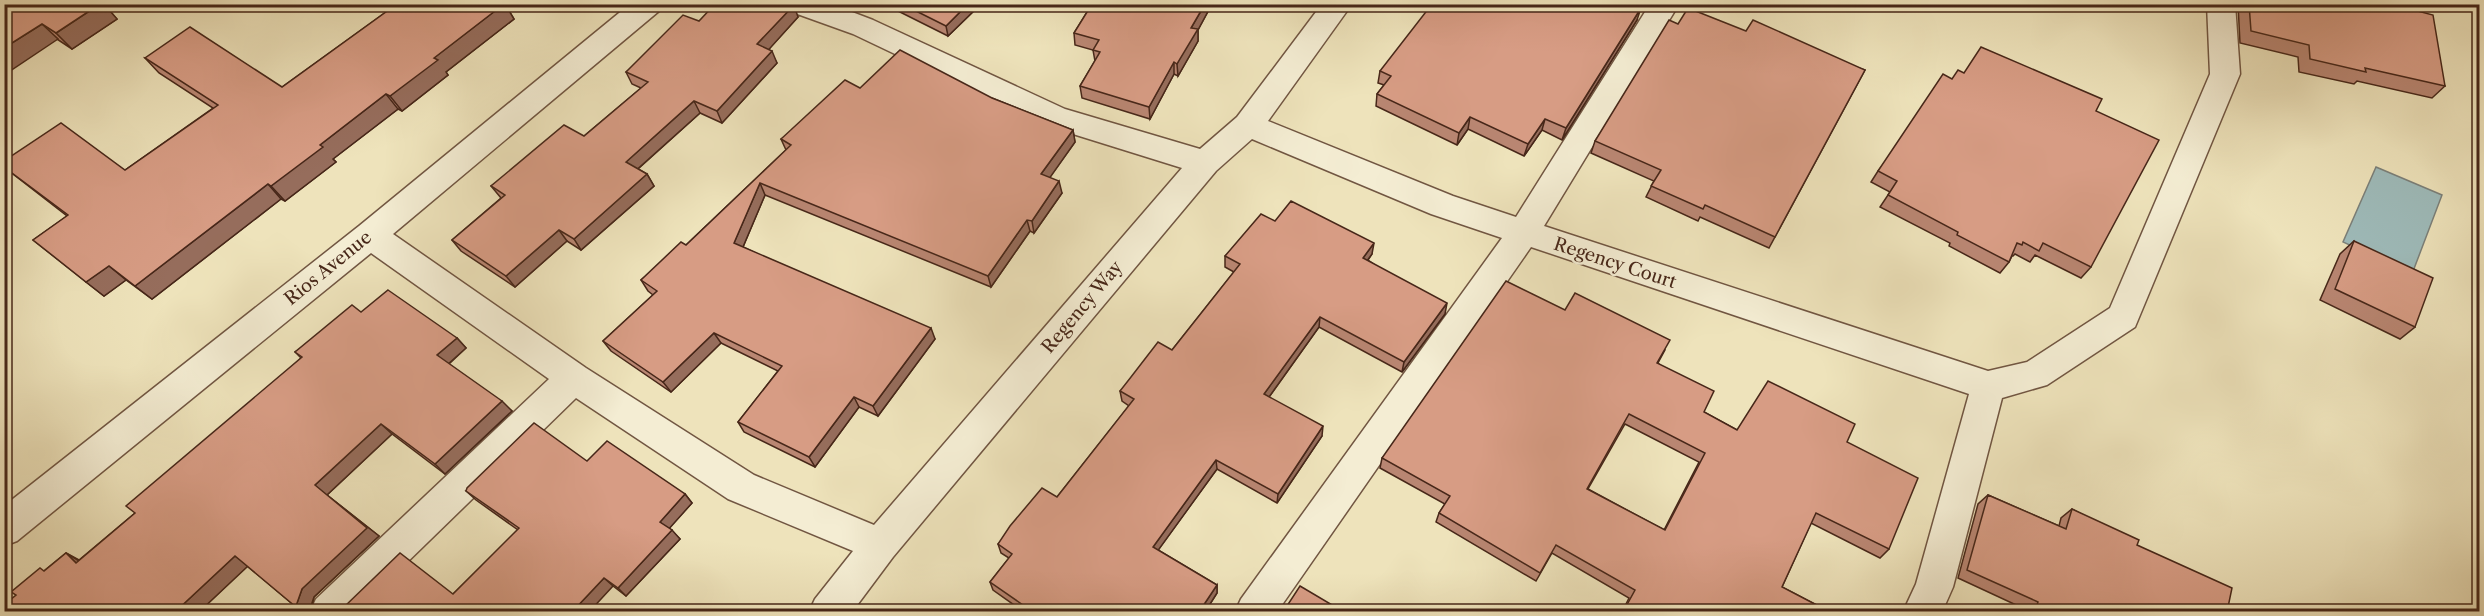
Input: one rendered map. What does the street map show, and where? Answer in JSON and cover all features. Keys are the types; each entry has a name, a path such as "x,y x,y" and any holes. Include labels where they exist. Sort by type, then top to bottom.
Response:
{"street":[{"name":"Rios Avenue","path":"4,529 370,235 649,4"},
{"path":"799,4 863,27 1055,117 1204,163"},
{"name":"Regency Way","path":"828,612 880,545 1204,163 1248,125 1338,4"},
{"path":"1254,612 1523,233 1665,4"},
{"path":"1922,612 1934,587 1988,386 2035,375 2123,317 2225,74 2222,4"},
{"name":"Regency Court","path":"1248,125 1442,205 1988,386"},
{"path":"370,235 574,378 741,487 880,545"},
{"path":"329,612 574,378"}],"water":[{"path":"2376,167 2442,195 2412,274 2343,242"}],"building":[{"path":"4,4 100,4 56,33 42,24 4,48"},
{"path":"397,4 504,4 434,58 438,60 390,96 386,94 320,145 323,147 271,186 268,184 135,286 109,266 86,282 33,240 68,215 4,167 4,161 61,123 125,170 218,105 145,58 190,27 282,87"},
{"path":"715,4 794,5 757,44 772,51 717,111 694,101 626,162 647,174 574,239 559,230 506,276 452,240 505,195 491,186 564,125 584,136 648,82 626,72 683,15 699,21"},
{"path":"902,4 968,4 946,26"},
{"path":"1092,4 1205,4 1191,28 1198,29 1177,64 1174,62 1149,107 1080,86 1100,52 1093,50 1099,40 1074,33"},
{"path":"1432,4 1633,4 1641,8 1566,128 1545,119 1528,144 1470,117 1459,133 1377,94 1391,76 1380,71"},
{"path":"2249,4 2391,4 2433,15 2445,86 2365,68 2366,72 2310,59 2309,45 2251,31"},
{"path":"1688,8 1746,31 1753,20 1865,70 1775,237 1705,205 1703,209 1651,186 1661,170 1595,141 1669,20 1678,24"},
{"path":"1981,47 2102,99 2096,111 2159,140 2091,267 2043,243 2039,251 2023,242 2022,245 2017,243 2009,262 1888,195 1897,181 1878,171 1943,74 1952,79 1958,70 1964,73"},
{"path":"900,50 992,98 1073,130 1041,174 1059,181 1032,221 1027,220 988,276 760,183 734,243 931,328 873,406 854,397 809,457 738,422 782,366 714,333 663,382 603,341 657,291 641,280 681,242 686,245 791,145 781,139 845,80 860,88"},
{"path":"1291,201 1374,243 1363,258 1447,303 1404,362 1320,317 1264,394 1323,426 1278,494 1216,460 1153,547 1217,585 1199,612 1033,612 990,582 1012,554 998,544 1010,526 1042,488 1057,497 1134,399 1120,391 1158,342 1172,350 1240,264 1225,256 1261,214 1275,221"},
{"path":"2354,241 2433,278 2415,327 2335,289"},
{"path":"1506,281 1565,310 1575,293 1670,340 1657,363 1714,391 1704,412 1737,430 1768,381 1855,424 1847,442 1918,478 1889,549 1816,513 1782,587 1830,612 1623,612 1635,590 1556,545 1540,573 1439,513 1450,496 1382,458","holes":["1629,414 1705,453 1665,530 1587,489"]},
{"path":"388,290 457,338 437,355 502,401 435,464 381,424 315,485 367,528 302,589 296,606 345,606 400,553 453,594 519,528 466,491 467,488 534,423 587,461 607,441 685,494 660,522 672,530 618,588 604,578 572,612 302,612 235,556 175,612 4,612 4,605 16,595 11,592 40,568 44,571 66,553 76,563 135,513 126,506 302,357 295,352 352,305 361,312"},
{"path":"1988,495 2066,529 2072,509 2139,540 2137,545 2232,588 2227,612 2035,612 2038,602 1967,570"},
{"path":"1300,586 1344,612 1283,612"},
{"path":"1384,606 1393,612 1380,612"}]}
